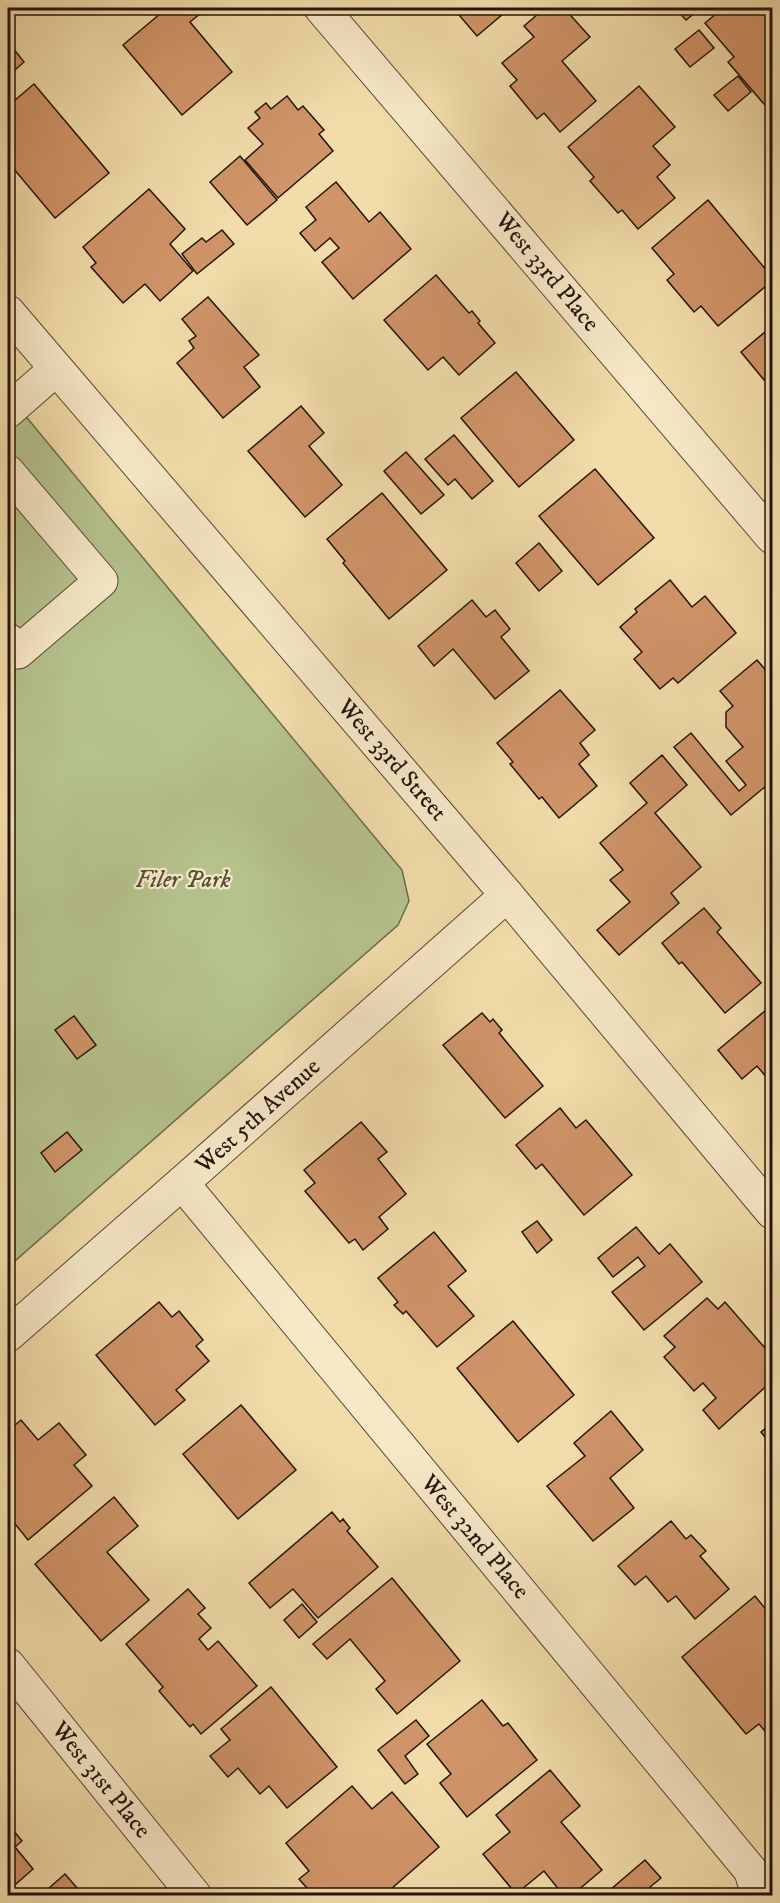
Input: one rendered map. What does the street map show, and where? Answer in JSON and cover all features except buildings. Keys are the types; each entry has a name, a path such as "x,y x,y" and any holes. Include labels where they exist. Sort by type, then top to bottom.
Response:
{"street":[{"name":"West 33rd Place","path":"321,8 772,537"},
{"name":"West 33rd Street","path":"8,312 507,895 772,1212"},
{"path":"8,411 56,369"},
{"path":"8,472 101,581 18,652 8,640"},
{"name":"West 5th Avenue","path":"8,1335 182,1184 507,895"},
{"name":"West 32nd Place","path":"182,1184 751,1871 758,1896"},
{"name":"West 31st Place","path":"8,1665 195,1896"}],"green space":[{"name":"Filer Park","path":"8,395 402,870 409,901 398,925 8,1267"}]}
